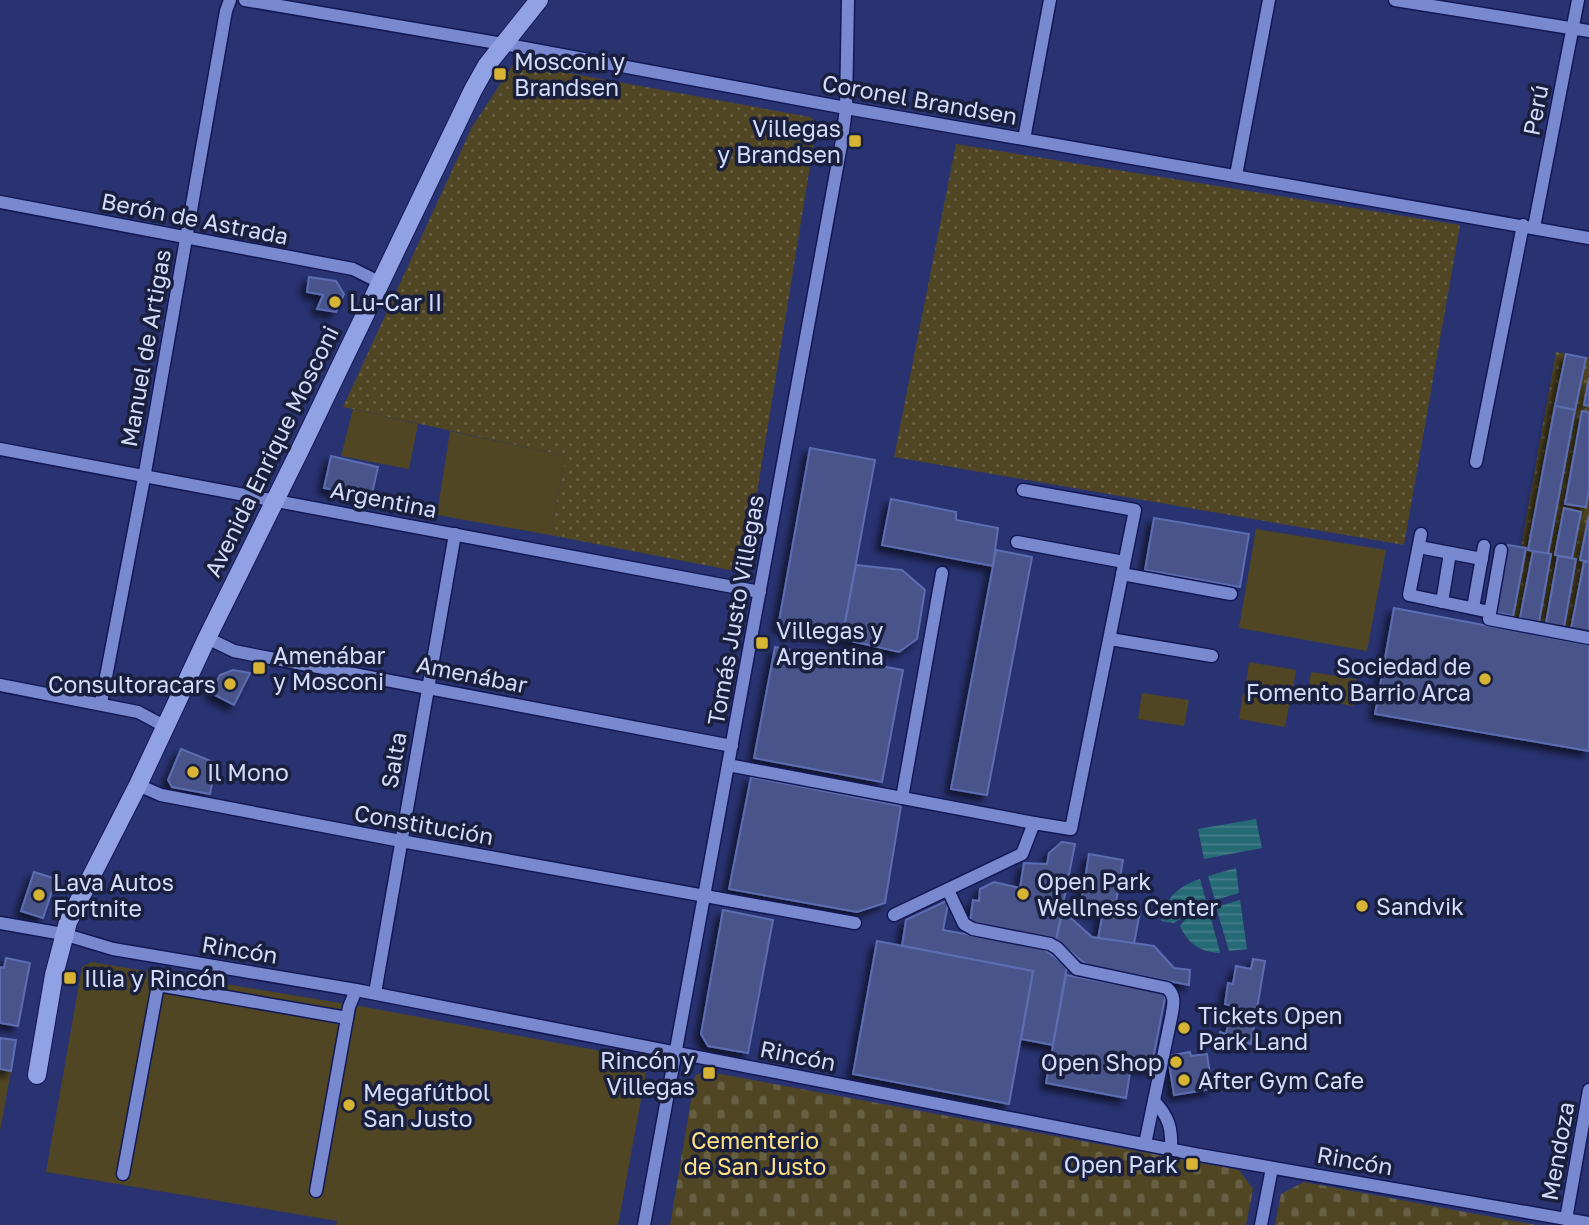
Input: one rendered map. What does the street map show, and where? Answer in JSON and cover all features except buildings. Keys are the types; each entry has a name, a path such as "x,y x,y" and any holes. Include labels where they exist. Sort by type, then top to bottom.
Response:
{"main road":[{"name":"Avenida Enrique Mosconi","path":"37,1075 63,934 83,888 138,785 206,638 473,90 487,65 540,0"}],"street":[{"name":"Manuel de Artigas","path":"101,703 230,0"},
{"name":"Coronel Brandsen","path":"245,0 1589,237"},
{"name":"Tomás Justo Villegas","path":"644,1225 846,108 848,0"},
{"path":"1024,139 1050,0"},
{"path":"1236,175 1269,0"},
{"path":"1395,0 1589,31"},
{"name":"Perú","path":"1476,462 1578,0"},
{"name":"Berón de Astrada","path":"0,202 353,269 379,282"},
{"name":"Argentina","path":"0,449 760,592"},
{"path":"728,765 1071,829 1135,510 1023,490"},
{"name":"Salta","path":"375,993 455,534"},
{"path":"1473,608 1483,552 1450,553 1420,540 1409,595 1490,612"},
{"path":"1017,542 1231,594"},
{"path":"1502,550 1489,619 1589,638"},
{"path":"1442,602 1450,553"},
{"path":"902,798 942,573"},
{"name":"Amenábar","path":"206,638 234,651 732,746"},
{"path":"1110,639 1212,656"},
{"path":"0,685 138,712 166,727"},
{"name":"Constitución","path":"138,785 161,795 855,923"},
{"path":"894,915 1022,854 1034,823"},
{"path":"948,890 964,924 974,929 1049,944 1057,948 1077,970 1167,988 1172,993 1174,999 1145,1144"},
{"name":"Rincón","path":"0,923 63,934 113,949 375,993 1171,1149 1589,1223"},
{"path":"123,1174 158,985 347,1018"},
{"path":"316,1191 347,1018 356,990"},
{"name":"Mendoza","path":"1566,1219 1589,1090"},
{"path":"1154,1101 1164,1112 1172,1128 1171,1149"},
{"path":"1261,1225 1272,1168"}],"green space":[{"path":"514,63 810,117 817,123 746,561 735,571 550,535 566,456 343,407 472,127"},
{"path":"956,144 1460,225 1404,545 894,457"},
{"path":"1556,352 1566,354 1521,618 1538,621 1566,456 1586,358 1589,357 1589,378 1584,405 1589,406 1589,412 1582,412 1565,503 1585,507 1589,489 1589,515 1581,560 1589,562 1584,562 1589,645 1492,627 1495,612 1513,615 1526,549 1521,547","holes":["1564,509 1581,512 1572,558 1576,560 1564,627 1546,623"]},
{"path":"353,409 418,424 409,469 341,456"},
{"path":"450,431 566,456 550,535 437,515"},
{"path":"1256,529 1386,550 1367,651 1239,628"},
{"path":"1249,662 1296,670 1292,696 1245,689"},
{"path":"1311,672 1357,679 1353,706 1307,698"},
{"path":"1142,693 1189,700 1184,726 1138,719"},
{"path":"1243,693 1290,700 1285,727 1239,719"},
{"name":"Megafútbol San Justo","path":"91,962 365,1007 638,1058 646,1072 618,1225 336,1225 337,1221 46,1172 82,967"},
{"path":"0,1069 11,1071 0,1131"},
{"name":"Cementerio de San Justo","path":"704,1071 1239,1170 1253,1189 1246,1225 670,1225 695,1076"},
{"path":"1304,1182 1536,1225 1275,1225 1281,1194"}],"shaded area":[{"path":"1256,819 1262,848 1204,859 1198,829"},
{"path":"1236,868 1239,893 1215,900 1208,876"},
{"path":"1200,879 1220,953 1201,949 1191,942 1180,926 1185,920 1182,918 1174,923 1161,921 1169,899 1185,886"},
{"path":"1240,900 1247,949 1229,951 1216,907"}],"place":[{"name":"Mosconi y Brandsen","path":"500,74"},
{"name":"Villegas y Brandsen","path":"855,141"},
{"name":"Lu-Car II","path":"335,302"},
{"name":"Villegas y Argentina","path":"762,643"},
{"name":"Amenábar y Mosconi","path":"259,668"},
{"name":"Sociedad de Fomento Barrio Arca","path":"1485,679"},
{"name":"Consultoracars","path":"230,684"},
{"name":"Il Mono","path":"193,772"},
{"name":"Open Park Wellness Center","path":"1023,894"},
{"name":"Lava Autos Fortnite","path":"39,895"},
{"name":"Sandvik","path":"1362,906"},
{"name":"Illia y Rincón","path":"70,978"},
{"name":"Tickets Open Park Land","path":"1184,1028"},
{"name":"Open Shop","path":"1176,1062"},
{"name":"Rincón y Villegas","path":"709,1073"},
{"name":"After Gym Cafe","path":"1184,1080"},
{"name":"Megafútbol San Justo","path":"349,1105"},
{"name":"Open Park","path":"1192,1164"}]}
